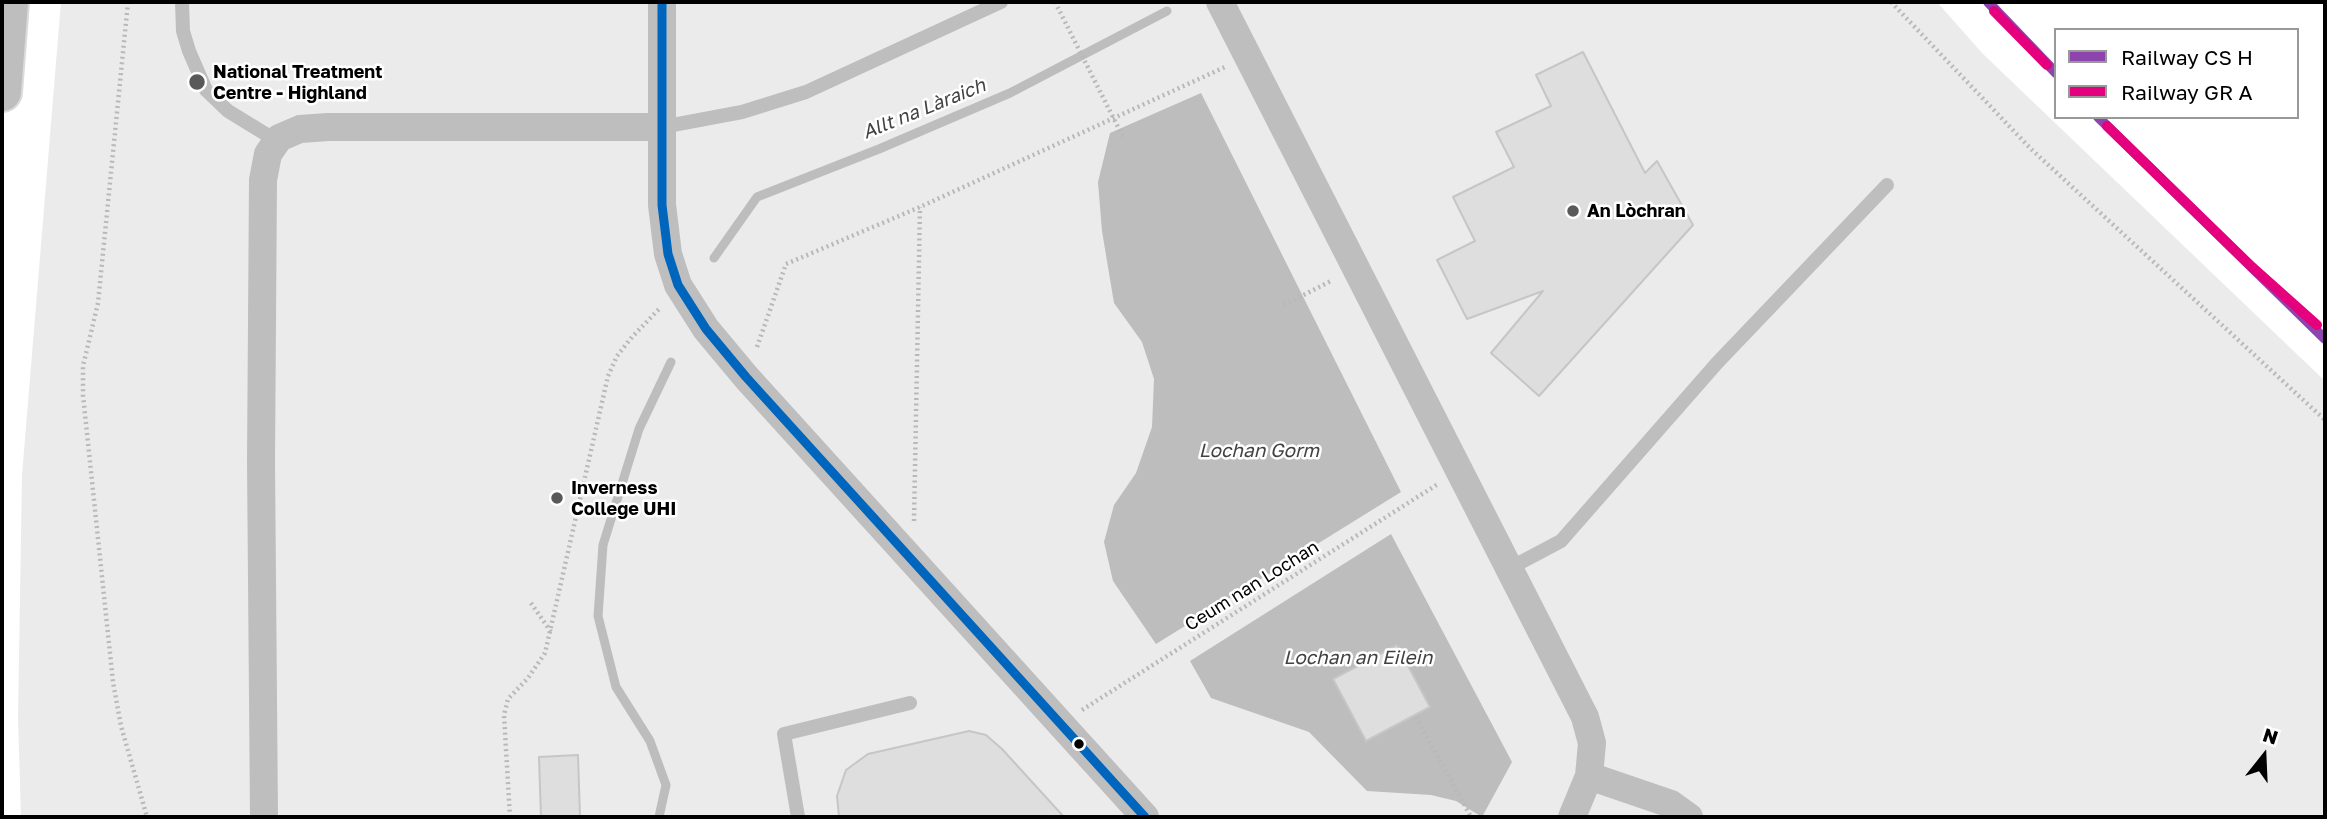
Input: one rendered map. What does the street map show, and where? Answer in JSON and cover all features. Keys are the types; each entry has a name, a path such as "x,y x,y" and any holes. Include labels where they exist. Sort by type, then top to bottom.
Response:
{"highway":[{"path":"2,92 9,2"}],"street":[{"path":"662,2 662,205 668,254 678,285 706,329 746,377 1145,817"},
{"path":"1220,2 1585,718 1592,743 1589,776 1572,817"},
{"path":"264,817 261,462 263,180 268,153 277,141 300,129 328,127 662,127"},
{"path":"1589,776 1671,804 1689,817"}],"lane":[{"path":"182,2 183,31 206,90 228,111 277,141"},
{"path":"662,127 741,112 806,92 1001,2"},
{"path":"1510,568 1560,541 1585,516 1717,363 1887,185"},
{"path":"798,817 784,734 911,703"}],"path":[{"path":"128,2 98,303 83,366 83,395 113,682 121,726 147,817"},
{"path":"1891,2 2031,149 2325,420"},
{"path":"1056,3 1123,137"},
{"path":"746,377 786,264 920,207 1248,56"},
{"path":"913,562 920,207"},
{"path":"1284,305 1356,268"},
{"path":"510,817 504,715 508,699 528,678 545,653 608,376 617,356 678,285"},
{"name":"Ceum nan Lochan","path":"1060,724 1460,471"},
{"path":"531,603 551,633"},
{"path":"1416,717 1471,817"}],"shaded area":[{"path":"61,2 1937,2 1983,54 2325,381 2325,817 21,817 18,718 22,475"}],"water":[{"name":"Lochan Gorm","path":"1201,93 1401,492 1156,644 1113,581 1104,542 1114,505 1136,473 1152,427 1154,379 1142,342 1114,303 1102,231 1098,182 1110,133"},
{"name":"Lochan an Eilein","path":"1391,534 1512,762 1482,817 1456,801 1431,795 1367,791 1309,732 1211,698 1190,661"}],"building":[{"name":"An Lòchran","path":"1583,52 1645,173 1657,161 1693,225 1539,396 1491,353 1543,291 1467,319 1437,260 1475,241 1453,197 1514,167 1496,132 1551,106 1536,75"},
{"path":"1397,645 1430,707 1366,741 1333,679"},
{"path":"969,731 986,735 1002,749 1064,817 839,817 837,796 846,770 868,754"},
{"path":"578,755 580,817 541,817 539,757"}],"waterway":[{"name":"Allt na Làraich","path":"714,258 757,197 1010,93 1167,11"},
{"name":"Allt na Làraich","path":"659,817 666,785 650,741 616,687 598,616 603,545 639,429 671,362"}],"transit line":[{"path":"662,2 662,205 668,254 678,285 706,329 746,377 1145,817"},
{"path":"1988,2 2054,71"},
{"path":"1994,11 2047,65"},
{"path":"2100,119 2325,339"},
{"path":"2107,126 2252,267 2317,325"}],"place":[{"name":"National Treatment Centre - Highland","path":"197,82"},
{"name":"An Lòchran","path":"1573,211"},
{"name":"Inverness College UHI","path":"557,498"}]}
